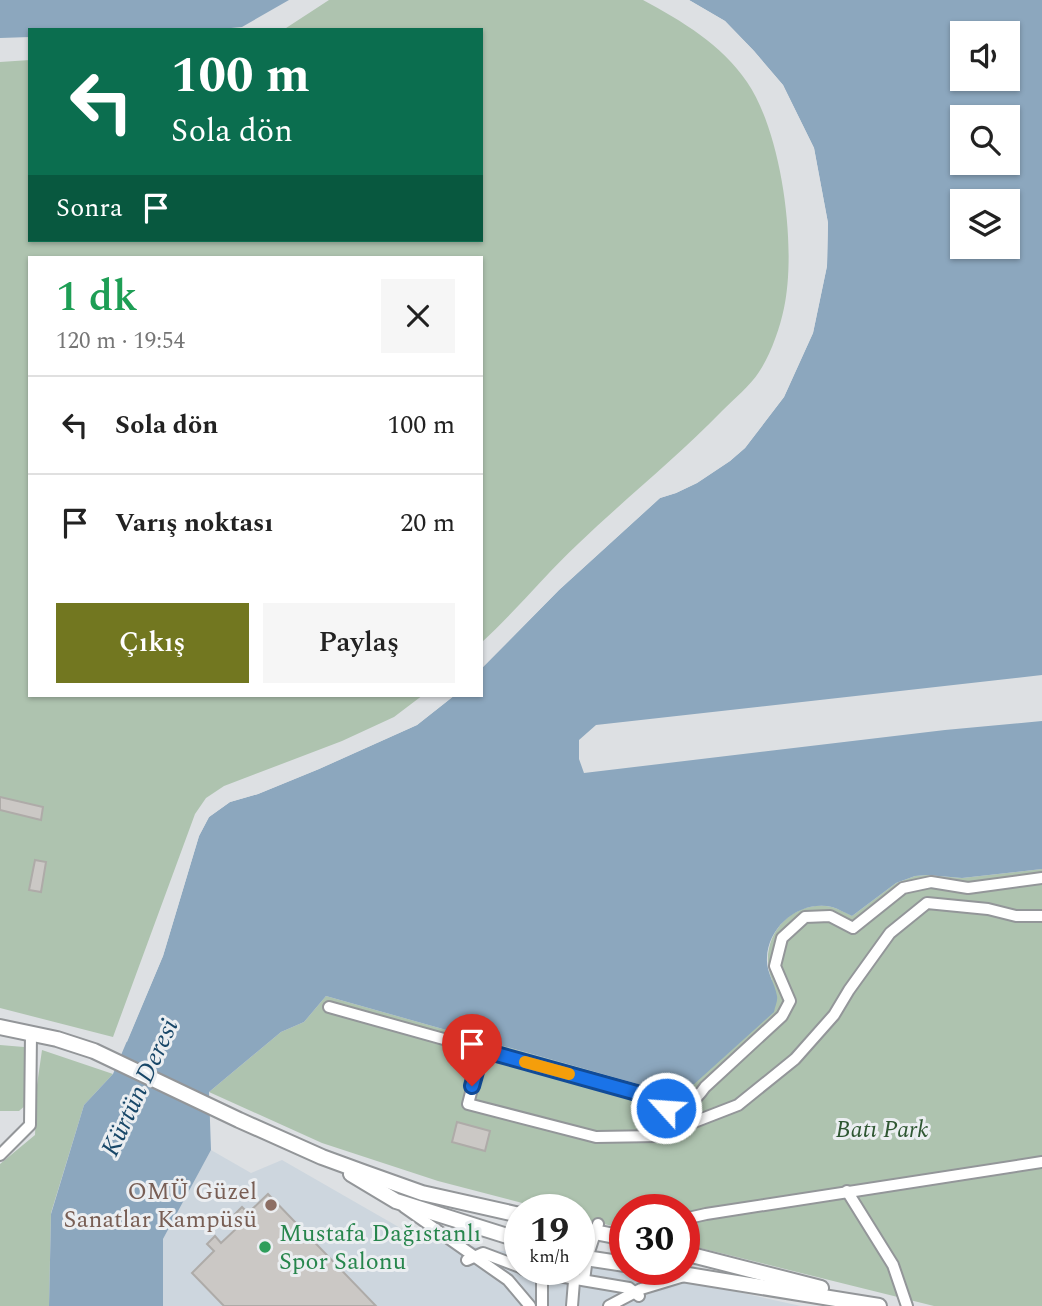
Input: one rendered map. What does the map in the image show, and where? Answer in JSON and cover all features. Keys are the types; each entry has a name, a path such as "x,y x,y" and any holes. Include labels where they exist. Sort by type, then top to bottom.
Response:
{"main road":[{"path":"0,1027 57,1039 94,1051 322,1157 422,1193 504,1211"},
{"path":"322,1157 396,1201 504,1236"},
{"path":"597,1228 609,1232"},
{"path":"700,1257 890,1306"},
{"path":"700,1277 879,1306"}],"street":[{"path":"330,1007 644,1095 666,1108 681,1108 696,1100 705,1087 782,1016 790,1001 775,966 777,957 782,938 805,917 830,915 853,928 903,888 932,882 968,888 1042,878"},
{"path":"482,1050 468,1104 596,1137 659,1136 738,1105 795,1059 834,1015 890,933 927,904 1042,916"},
{"path":"0,1155 30,1125 31,1034"},
{"path":"700,1215 1042,1162"},
{"path":"847,1191 892,1265 907,1306"},
{"path":"396,1201 471,1258 508,1280 530,1306"},
{"path":"595,1232 597,1228"},
{"path":"471,1258 483,1252 504,1261"},
{"path":"595,1280 629,1288 637,1294"},
{"path":"542,1285 542,1306"},
{"path":"572,1306 576,1285"},
{"path":"609,1306 657,1285"}],"shaded area":[{"name":"OMÜ Güzel Sanatlar Kampüsü","path":"211,1150 251,1173 282,1160 416,1237 504,1251 504,1285 595,1285 595,1266 609,1268 609,1285 700,1284 801,1306 163,1306 163,1239"}],"green space":[{"path":"329,0 643,0 672,16 713,45 737,69 759,104 769,130 778,160 787,223 788,283 784,308 771,350 747,387 578,544 483,641 483,256 28,256 28,697 420,697 394,717 342,741 224,786 206,798 195,814 113,1037 0,1008 0,62 28,60 28,242 483,242 483,28 286,28"},
{"name":"Batı Park","path":"1042,869 1042,1306 934,1306 700,1248 700,1194 609,1194 609,1225 595,1222 595,1194 504,1194 504,1198 438,1181 322,1143 209,1092 281,1032 304,1022 326,996 645,1086 672,1098 772,980 768,965 769,951 773,937 790,916 802,909 816,906 832,907 852,916 896,883 915,876 962,878"},
{"path":"0,1045 24,1047 27,1104 19,1111 0,1111"},
{"path":"42,1050 113,1074 84,1105 51,1213 49,1306 0,1306 0,1164 35,1135 37,1085"}],"water":[{"path":"0,0 289,0 242,27 28,28 28,37 0,38"},
{"name":"Kürtün Deresi","path":"689,0 1042,0 1042,675 596,725 579,740 579,759 584,773 1042,721 1042,869 962,878 915,876 896,883 852,916 832,907 820,906 808,908 788,918 773,936 767,958 777,998 774,1012 682,1095 672,1098 645,1086 326,996 304,1022 281,1032 209,1092 211,1150 163,1239 163,1306 49,1306 51,1214 84,1105 113,1074 163,956 199,836 209,817 230,802 258,794 319,769 417,725 452,697 483,697 483,667 559,590 660,498 697,483 730,461 745,448 784,397 813,333 827,266 828,223 814,148 783,85 725,21"}],"pier":[{"path":"686,0 725,21 754,51 783,85 814,148 828,223 827,266 813,333 784,397 745,448 697,483 660,498 559,590 483,667 483,662 557,588 658,495 695,480 742,446 781,395 810,332 823,265 824,224 810,149 780,87 752,53 723,24"},
{"path":"446,697 452,697 417,725 319,769 258,794 230,802 209,817 199,836 163,956 127,1042 123,1041 159,955 196,835 207,814 228,799 317,766 415,722"}],"building":[{"path":"0,797 43,807 41,820 0,810"},
{"path":"35,860 46,862 41,892 29,890"},
{"path":"457,1122 490,1131 485,1151 452,1142"},
{"name":"Mustafa Dağıstanlı Spor Salonu","path":"268,1194 376,1306 224,1306 192,1273 214,1251 207,1244 215,1236 221,1243 237,1228 229,1220 242,1207 248,1213"}],"slow traffic":[{"path":"525,1062 569,1074"}],"place":[{"name":"OMÜ Güzel Sanatlar Kampüsü","path":"271,1205"},
{"name":"Mustafa Dağıstanlı Spor Salonu","path":"265,1247"}],"route":[{"path":"472,1086 482,1050 644,1095 666,1108"}]}
